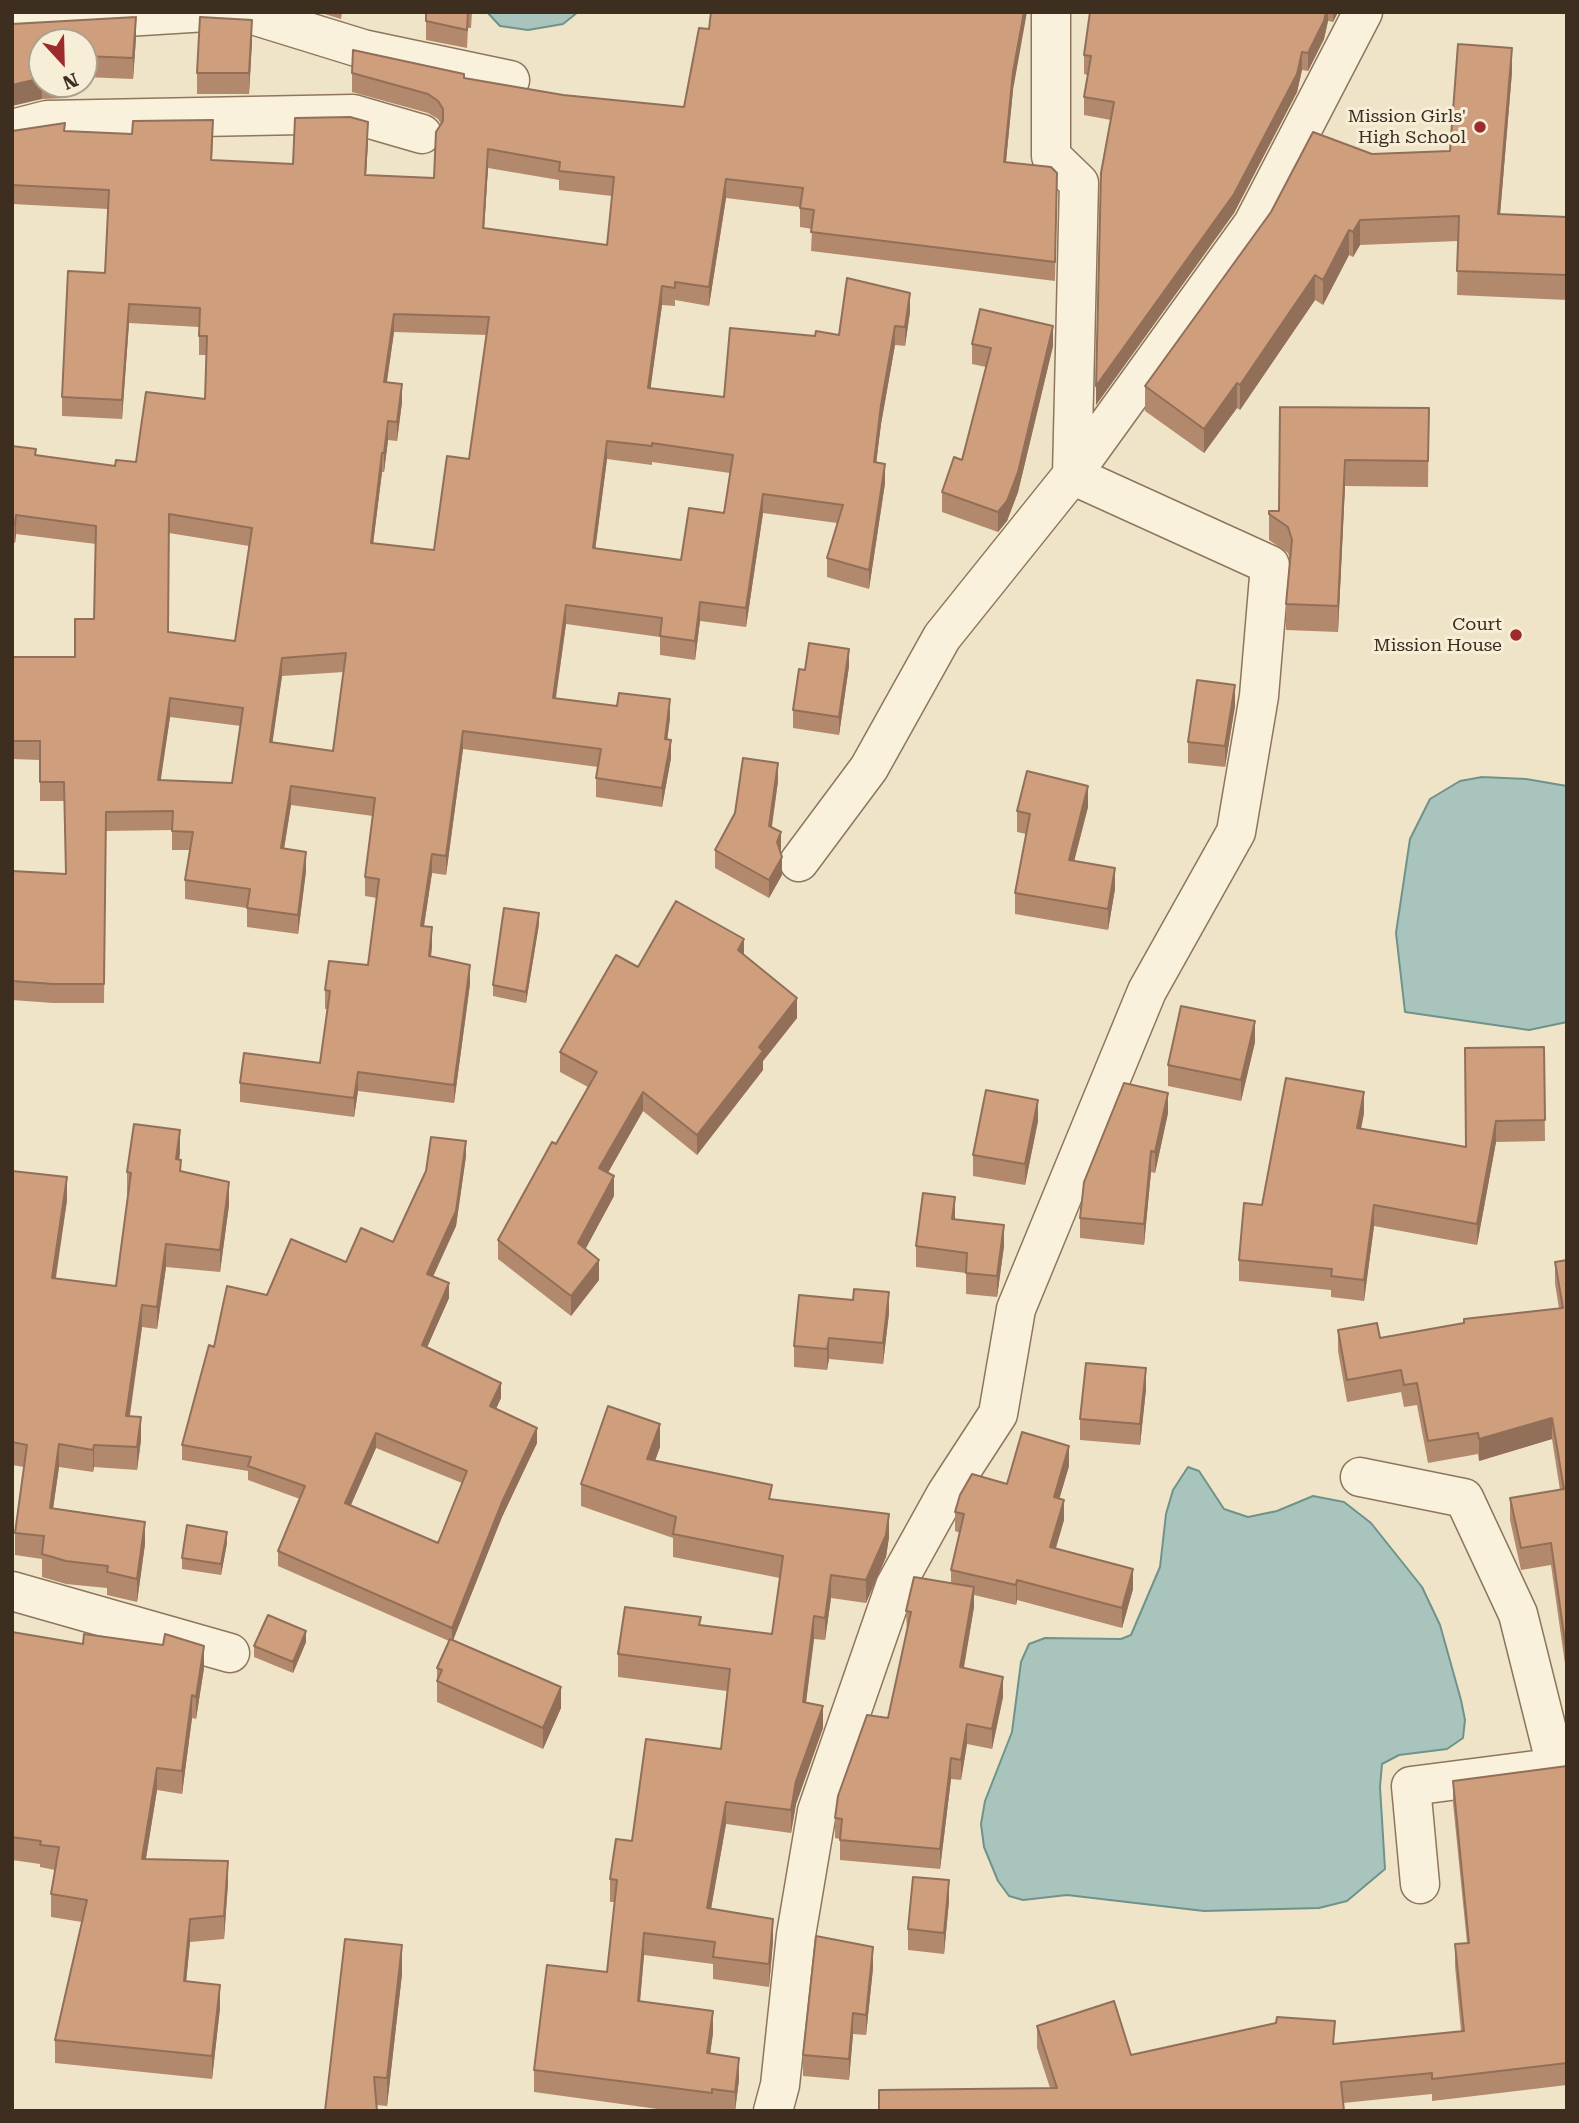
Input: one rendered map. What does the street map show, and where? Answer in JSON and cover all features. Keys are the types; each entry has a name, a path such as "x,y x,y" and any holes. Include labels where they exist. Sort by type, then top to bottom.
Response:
{"street":[{"path":"12,24 207,12"},
{"path":"243,12 363,49 510,80"},
{"path":"1051,12 1051,156 1079,183 1072,475"},
{"path":"799,862 869,768 942,637 1072,475 1253,224 1363,12"},
{"path":"12,129 47,120 353,114 422,134"},
{"path":"773,2111 779,2085 796,1935 817,1811 895,1586 946,1494 998,1414 1016,1309 1147,991 1236,832 1259,696 1270,565 1072,475"},
{"path":"1360,1477 1464,1498 1518,1614 1562,1766 1411,1786 1420,1884"},
{"path":"12,1591 230,1653"}],"water":[{"path":"487,12 578,12 563,24 528,30 500,26"},
{"path":"1482,777 1526,779 1567,786 1567,1022 1529,1030 1405,1012 1396,933 1410,839 1430,799 1460,781"},
{"path":"1188,1467 1199,1471 1224,1509 1248,1517 1277,1511 1313,1496 1344,1502 1371,1523 1422,1587 1440,1625 1461,1700 1465,1720 1463,1738 1447,1749 1399,1755 1382,1764 1380,1787 1385,1869 1347,1901 1319,1908 1204,1911 1067,1895 1023,1900 1009,1896 998,1881 984,1847 981,1824 985,1801 1012,1732 1021,1662 1029,1644 1045,1638 1121,1639 1131,1635 1160,1567 1166,1514 1173,1490"}],"building":[{"path":"426,12 468,12 467,30 426,21"},
{"path":"711,12 1024,12 1013,72 1004,162 1051,167 1057,173 1055,262 811,232 814,210 800,208 803,188 726,179 709,287 675,282 675,288 662,286 648,388 724,397 730,328 815,336 816,331 839,335 847,278 910,293 905,327 895,326 881,405 874,462 885,464 869,570 827,558 843,505 763,494 746,608 700,602 695,641 660,636 662,618 566,605 553,698 617,706 619,693 670,699 665,739 671,740 662,788 596,778 601,749 463,731 446,856 432,854 421,926 432,927 429,956 470,965 454,1085 358,1072 354,1098 240,1083 244,1053 320,1063 330,991 325,990 329,961 368,965 379,879 365,877 375,798 291,786 281,848 306,852 298,915 247,908 250,889 185,880 193,832 172,831 173,811 106,812 104,984 12,981 12,871 66,874 64,782 40,782 40,741 12,741 12,657 75,657 75,619 94,619 96,526 16,515 15,524 12,524 12,446 36,449 35,455 115,466 116,460 136,462 146,392 205,399 207,336 199,336 200,308 129,304 122,400 62,397 68,271 105,273 109,190 12,185 12,131 65,123 64,131 132,134 133,121 213,120 211,160 293,164 295,118 350,117 368,122 365,175 434,178 436,132 443,121 443,109 438,101 428,94 352,73 353,50 464,74 464,78 563,95 684,107 699,28 709,29","holes":["488,149 560,162 559,171 614,177 607,245 483,228","394,314 489,317 469,459 447,456 434,550 371,543 388,421 397,422 402,384 384,382","607,441 652,446 652,443 733,455 724,513 689,508 681,560 593,548","169,514 252,528 235,641 168,632","346,653 333,751 270,742 282,658","170,698 243,708 232,783 158,780"]},
{"path":"1090,12 1326,12 1308,53 1302,52 1297,74 1234,194 1096,386 1101,173 1114,102 1084,97 1091,56 1084,55"},
{"path":"136,17 133,58 98,57 98,28 28,28 28,81 12,85 12,24"},
{"path":"200,17 252,20 249,73 197,73"},
{"path":"1458,44 1512,48 1498,214 1567,217 1567,275 1457,271 1459,216 1360,220 1353,232 1349,230 1323,280 1315,275 1240,385 1237,383 1204,429 1145,386 1271,212 1313,132 1372,154 1450,151"},
{"path":"980,309 1053,326 1018,472 1007,501 998,512 942,492 954,457 962,460 991,348 972,344"},
{"path":"1280,407 1429,408 1428,461 1345,460 1338,606 1286,604 1292,540 1288,527 1269,514 1269,511 1279,511"},
{"path":"809,643 849,649 839,717 793,710 799,669 805,670"},
{"path":"1197,680 1235,685 1225,746 1188,742"},
{"path":"743,758 778,763 769,826 781,832 777,842 782,857 769,880 715,850 735,813"},
{"path":"1027,771 1088,786 1069,860 1115,868 1108,909 1015,893 1030,814 1017,811"},
{"path":"676,901 744,939 738,950 797,998 759,1047 763,1051 697,1135 643,1092 599,1168 614,1176 578,1243 599,1260 571,1296 498,1240 552,1142 556,1144 597,1072 560,1052 616,955 638,967"},
{"path":"504,908 539,913 526,992 493,985"},
{"path":"1181,1006 1255,1021 1241,1080 1168,1065"},
{"path":"1544,1047 1545,1120 1496,1121 1477,1224 1374,1205 1364,1280 1331,1276 1332,1269 1239,1260 1244,1203 1262,1205 1286,1078 1364,1092 1357,1128 1466,1147 1465,1048"},
{"path":"1124,1083 1168,1093 1155,1152 1151,1151 1144,1224 1080,1218 1084,1182"},
{"path":"986,1090 1038,1100 1025,1164 973,1155"},
{"path":"134,1124 180,1130 176,1159 181,1160 180,1171 229,1182 220,1250 166,1244 157,1307 142,1305 126,1416 141,1417 137,1447 94,1445 93,1450 59,1444 50,1508 145,1522 137,1579 107,1572 108,1566 66,1561 42,1554 44,1536 15,1533 27,1445 12,1442 12,1171 67,1177 52,1278 116,1286 131,1173 127,1172"},
{"path":"431,1137 466,1141 456,1211 427,1274 449,1283 422,1345 501,1383 490,1406 537,1428 502,1502 452,1628 278,1551 305,1486 248,1466 251,1457 182,1445 209,1345 214,1347 227,1286 267,1295 291,1239 346,1262 361,1228 393,1242 426,1171","holes":["376,1433 467,1471 438,1543 345,1503"]},
{"path":"923,1193 955,1197 952,1219 1004,1225 997,1276 966,1273 967,1253 916,1246"},
{"path":"1567,1260 1567,1656 1551,1543 1521,1548 1510,1498 1564,1489 1552,1418 1479,1439 1478,1433 1428,1441 1417,1383 1404,1385 1401,1370 1347,1380 1338,1330 1377,1323 1380,1338 1464,1323 1464,1319 1563,1308 1555,1262"},
{"path":"854,1289 889,1292 883,1343 829,1338 827,1349 794,1346 799,1295 853,1300"},
{"path":"1086,1363 1146,1368 1140,1424 1080,1419"},
{"path":"608,1406 660,1424 647,1459 772,1485 769,1499 889,1514 886,1535 866,1580 831,1575 825,1618 814,1616 803,1702 823,1706 796,1781 791,1810 726,1802 707,1908 773,1919 769,1964 713,1957 715,1942 644,1933 638,2001 713,2011 707,2053 739,2058 735,2092 712,2089 712,2093 534,2070 547,1965 607,1972 617,1880 610,1879 616,1839 632,1841 646,1739 721,1749 730,1669 618,1654 625,1607 701,1617 699,1625 772,1634 783,1556 673,1534 676,1517 581,1484"},
{"path":"1022,1432 1069,1446 1054,1497 1064,1500 1050,1547 1133,1569 1122,1608 1017,1580 1016,1585 951,1570 964,1514 955,1512 960,1495 972,1474 1007,1484"},
{"path":"187,1525 227,1532 221,1564 182,1558"},
{"path":"914,1577 974,1587 960,1667 1003,1677 992,1729 967,1724 961,1760 951,1758 940,1849 840,1840 842,1819 835,1818 838,1796 867,1715 888,1718 911,1612 906,1611"},
{"path":"268,1615 306,1631 293,1662 254,1646"},
{"path":"12,1632 83,1644 84,1634 163,1645 165,1634 204,1646 196,1697 192,1695 182,1771 157,1768 142,1859 228,1861 224,1916 190,1919 184,1981 220,1985 212,2056 55,2040 87,1900 51,1894 59,1847 40,1845 41,1841 12,1837"},
{"path":"450,1639 561,1687 543,1728 437,1681 442,1670 437,1668"},
{"path":"1567,1766 1567,2063 1432,2079 1432,2073 1341,2082 1344,2111 879,2111 879,2090 1057,2088 1037,2026 1114,2001 1131,2055 1276,2023 1277,2017 1335,2021 1333,2044 1464,2031 1455,1944 1469,1943 1453,1781"},
{"path":"913,1877 949,1880 944,1933 908,1929"},
{"path":"816,1936 873,1947 866,2015 853,2013 849,2059 803,2055"},
{"path":"345,1939 402,1945 387,2078 374,2077 377,2111 325,2111"}],"place":[{"name":"Mission Girls' High School","path":"1480,127"},
{"name":"Court Mission House","path":"1516,635"}]}
